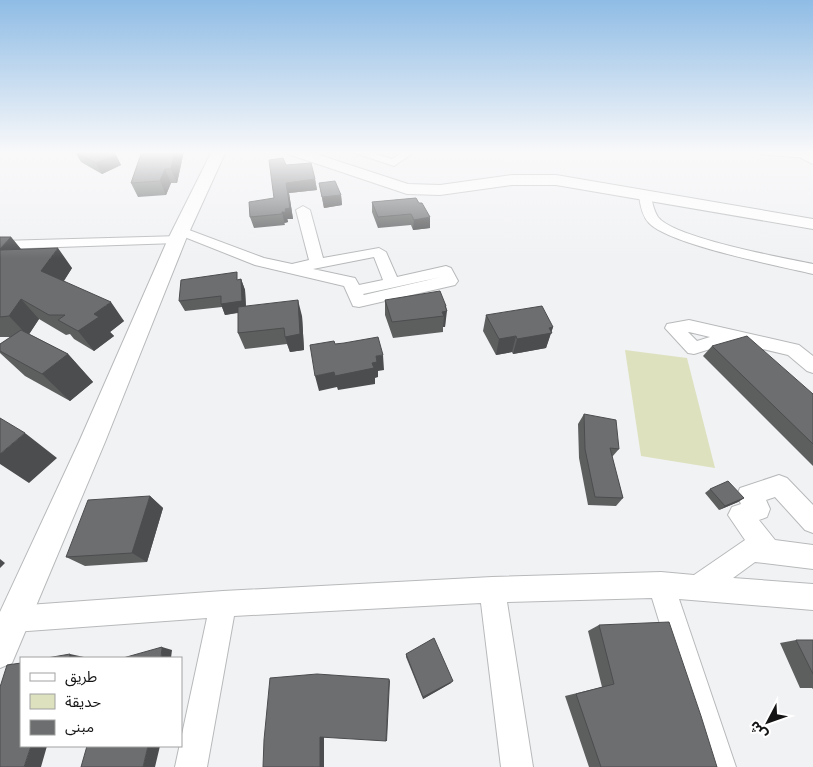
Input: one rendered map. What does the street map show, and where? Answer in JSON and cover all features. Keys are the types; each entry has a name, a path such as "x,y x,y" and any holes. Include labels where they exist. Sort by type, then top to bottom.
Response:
{"main road":[{"path":"0,652 92,442 179,235 202,187"},
{"path":"401,187 408,189 440,190 467,187"},
{"path":"596,187 813,224"}],"street":[{"path":"644,195 655,221 666,229 726,248 813,269"},
{"path":"0,245 179,235 260,262 291,269 320,270 388,274 446,271 450,281 359,302 352,287 320,270 303,210"},
{"path":"352,287 388,274"},
{"path":"733,336 813,355"},
{"path":"751,340 778,365"},
{"path":"793,350 813,366"},
{"path":"768,549 740,515 759,509 748,495 780,485 813,522"},
{"path":"699,587 752,549 768,549 813,557"},
{"path":"14,619 223,604 492,590 661,585 813,597"},
{"path":"661,585 720,767"},
{"path":"492,590 517,767"},
{"path":"191,767 223,604"}],"green space":[{"path":"625,350 687,358 715,468 641,456"}],"building":[{"path":"273,187 287,187 290,208 285,209 286,212 282,212 282,214 250,217 249,202 274,198"},
{"path":"320,187 337,187 341,195 322,197"},
{"path":"416,198 419,203 422,203 430,217 414,220 411,214 378,217 372,202"},
{"path":"0,237 11,237 0,249"},
{"path":"58,248 41,271 111,302 94,314 99,317 78,331 58,320 65,315 49,315 21,299 9,316 0,317 0,250"},
{"path":"237,272 237,280 241,279 242,301 221,304 221,296 179,301 181,280"},
{"path":"440,291 447,311 442,312 444,316 392,322 385,300"},
{"path":"298,300 300,334 285,337 284,328 238,333 238,307"},
{"path":"542,306 553,327 549,328 552,333 517,339 516,336 499,339 486,315"},
{"path":"21,330 68,354 42,374 0,351 0,344"},
{"path":"747,336 813,394 813,444 712,346"},
{"path":"378,337 383,355 376,356 377,362 372,363 374,368 335,376 334,372 315,376 310,345 334,341 335,344 344,343"},
{"path":"584,414 616,420 619,449 610,448 623,498 595,497 585,449"},
{"path":"0,418 25,433 0,454"},
{"path":"728,481 744,498 725,506 710,489"},
{"path":"150,496 132,553 66,557 88,500"},
{"path":"669,622 717,767 601,767 576,694 614,684 599,625"},
{"path":"434,638 453,681 423,697 406,654"},
{"path":"796,640 813,640 813,674"},
{"path":"162,647 161,657 127,657"},
{"path":"70,654 69,657 53,657"},
{"path":"20,663 20,747 31,747 24,767 0,767 0,687 7,665"},
{"path":"317,674 389,679 386,741 320,737 320,767 263,767 270,678"},
{"path":"87,747 148,747 143,767 81,767"}]}
